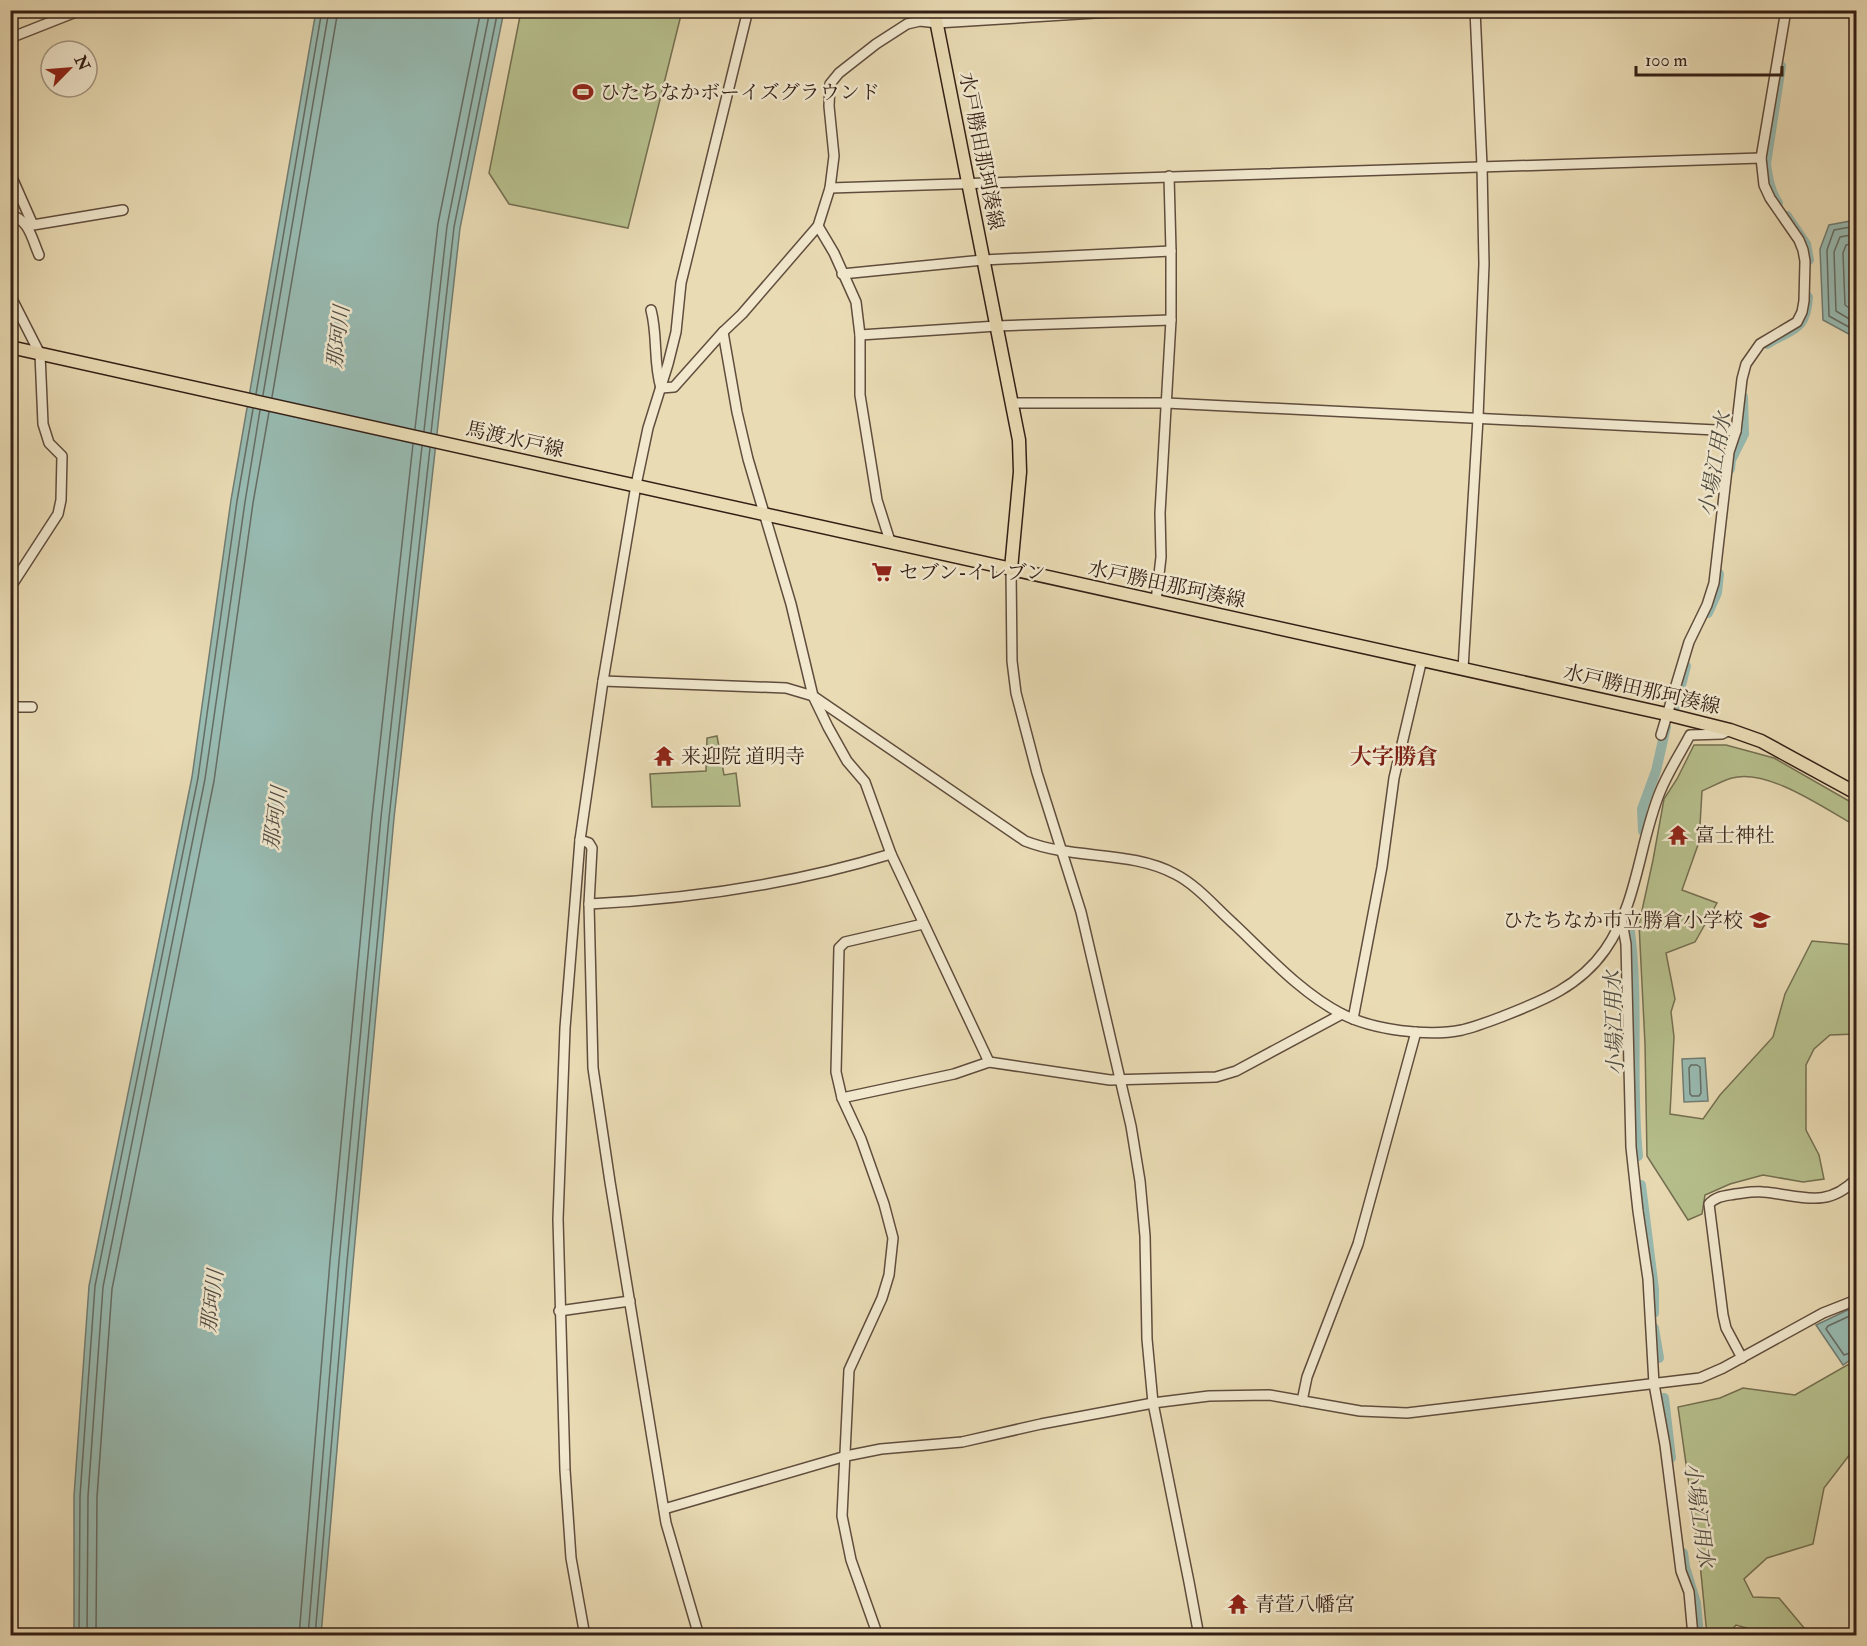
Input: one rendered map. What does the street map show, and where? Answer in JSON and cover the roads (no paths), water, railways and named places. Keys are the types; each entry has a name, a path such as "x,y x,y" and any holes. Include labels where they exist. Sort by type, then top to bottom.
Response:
{"main road":[{"name":"水戸勝田那珂湊線","path":"935,17 1013,403 1021,459 1011,569 1422,659 1730,730 1761,741 1857,793"},
{"name":"馬渡水戸線","path":"10,347 1011,569"}],"street":[{"path":"10,38 81,10"},
{"path":"585,1635 571,1558 559,1311 558,1219 566,1017 580,840 603,681 636,485 648,428 676,332 681,283 748,10"},
{"path":"661,388 674,387 742,314 818,226 830,188 834,156 829,106 830,84 839,73 876,44 907,24 935,17 1173,10"},
{"path":"1463,669 1478,418 1484,264 1475,10"},
{"path":"1661,735 1689,642 1707,605 1714,583 1729,453 1736,431 1742,380 1751,356 1761,344 1797,322 1804,301 1803,250 1764,185 1761,158 1786,10"},
{"path":"830,188 1761,158"},
{"path":"10,173 33,225 123,210"},
{"path":"1155,601 1161,557 1160,513 1171,320 1169,176"},
{"path":"10,215 21,219 27,226 39,255"},
{"path":"818,226 834,253 856,302 860,335 860,396 877,500 890,541"},
{"path":"842,274 983,260 1171,251"},
{"path":"10,295 40,354 44,424 49,443 62,456 61,500 58,514 11,585"},
{"path":"651,310 655,325 657,373 661,388"},
{"path":"860,335 997,326 1171,320"},
{"path":"723,332 737,412 791,604 813,696 847,761 865,782 891,854 989,1062"},
{"path":"1013,403 1166,403 1736,431"},
{"path":"1011,569 1012,661 1016,693 1037,773 1081,912 1121,1079 1140,1181 1145,1236 1146,1339 1153,1403 1190,1582 1198,1635"},
{"path":"1353,1019 1382,867 1394,778 1422,659"},
{"path":"603,681 786,688 813,696 1026,841 1062,851 1141,862 1177,875 1305,988 1341,1014 1376,1026 1416,1032 1448,1032 1475,1027 1564,990 1591,968 1622,922 1660,792 1690,735 1722,734 1730,730"},
{"path":"10,706 32,706"},
{"path":"580,840 589,843 592,848 589,904 593,1068 610,1182 664,1509 689,1606 699,1635"},
{"path":"589,904 657,899 785,882 847,868 891,854"},
{"path":"1622,922 1626,944 1631,1147 1648,1279 1654,1384 1665,1445 1681,1571 1689,1592 1693,1635"},
{"path":"878,1635 851,1560 842,1516 849,1370 882,1298 889,1275 893,1238 861,1139 843,1098 836,1072 839,948 845,942 923,924"},
{"path":"843,1098 954,1074 989,1062 1110,1080 1216,1077 1236,1071 1341,1014"},
{"path":"1302,1401 1307,1377 1358,1244 1416,1032"},
{"path":"1742,1358 1726,1328 1723,1316 1709,1204 1714,1199 1747,1192 1812,1199 1826,1198 1839,1193 1857,1179"},
{"path":"559,1311 630,1300"},
{"path":"664,1509 846,1456 880,1449 962,1442 1120,1408 1191,1398 1269,1395 1360,1411 1407,1413 1700,1378 1742,1358 1823,1313 1857,1300"}],"water":[{"name":"那珂川","path":"316,11 504,11 460,228 394,818 321,1635 74,1636 74,1496 89,1286 192,777 231,500"},
{"path":"1856,220 1856,338 1823,320 1820,249 1829,225"},
{"path":"1705,1058 1708,1101 1684,1102 1682,1059"},
{"path":"1856,1306 1856,1356 1843,1365 1816,1325"}],"waterway":[{"name":"小場江用水","path":"1778,203 1771,189 1766,164 1781,66"},
{"name":"小場江用水","path":"1787,216 1806,244 1809,260"},
{"name":"小場江用水","path":"1767,344 1801,323 1807,308 1808,297"},
{"name":"小場江用水","path":"1730,469 1731,460 1744,434 1743,397"},
{"name":"小場江用水","path":"1708,613 1717,593 1719,574"},
{"name":"小場江用水","path":"1676,705 1686,666"},
{"name":"小場江用水","path":"1643,831 1642,809 1656,771 1666,727"},
{"name":"小場江用水","path":"1629,924 1634,982 1638,1156"},
{"name":"小場江用水","path":"1641,1185 1654,1289 1654,1313"},
{"name":"小場江用水","path":"1654,1328 1659,1358"},
{"name":"小場江用水","path":"1664,1398 1671,1458"},
{"name":"小場江用水","path":"1683,1553 1696,1603 1699,1636"}],"place":[{"name":"ひたちなかボーイズグラウンド","path":"583,92"},
{"name":"セブン-イレブン","path":"882,572"},
{"name":"来迎院 道明寺","path":"664,756"},
{"name":"富士神社","path":"1678,835"},
{"name":"ひたちなか市立勝倉小学校","path":"1760,920"},
{"name":"青萱八幡宮","path":"1238,1604"}],"district":[{"name":"大字勝倉","path":"1394,756"}]}
